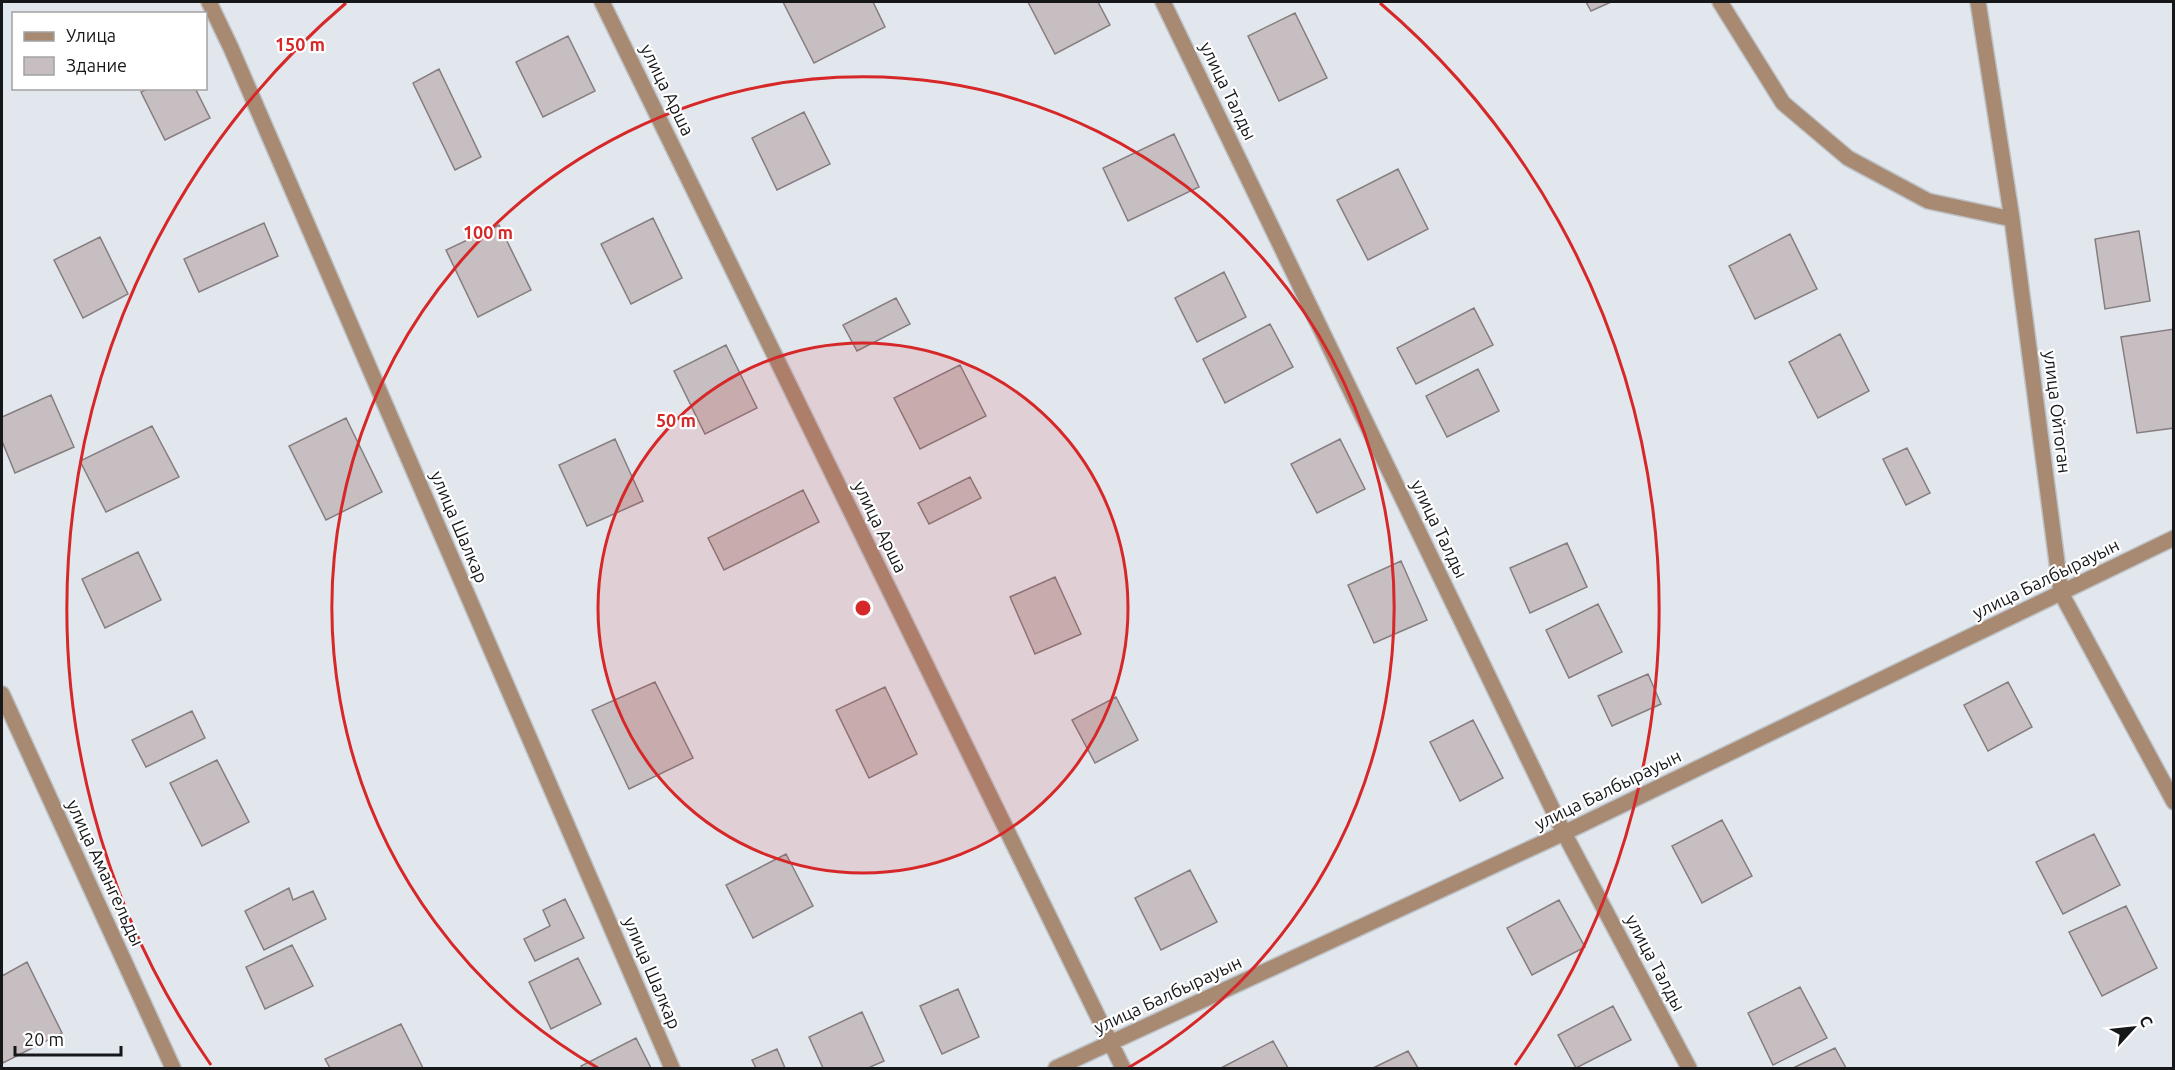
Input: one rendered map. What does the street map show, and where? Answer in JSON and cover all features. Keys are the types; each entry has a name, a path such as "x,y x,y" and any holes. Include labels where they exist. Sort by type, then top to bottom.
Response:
{"street":[{"name":"улица Шалкар","path":"209,2 231,48 672,1068"},
{"name":"улица Арша","path":"602,2 1123,1068"},
{"name":"улица Талды","path":"1163,2 1564,833 1689,1068"},
{"path":"1720,2 1783,103 1848,158 1928,201 2012,219"},
{"name":"улица Ойтоган","path":"1978,2 2012,219 2061,593 2174,802"},
{"name":"улица Балбырауын","path":"1056,1068 1564,833 2174,538"},
{"name":"улица Амангельды","path":"2,694 174,1068"}],"building":[{"path":"783,2 873,2 885,27 814,63"},
{"path":"1028,2 1098,2 1110,25 1055,54"},
{"path":"1586,2 1611,2 1591,11"},
{"path":"1295,13 1327,78 1279,101 1248,36"},
{"path":"568,36 595,91 543,117 516,62"},
{"path":"439,69 481,157 455,170 413,83"},
{"path":"145,90 196,90 210,118 165,140 141,92"},
{"path":"804,112 830,164 777,190 752,138"},
{"path":"1174,134 1199,187 1128,221 1103,168"},
{"path":"1398,169 1428,229 1368,260 1337,200"},
{"path":"653,218 682,278 631,304 601,244"},
{"path":"264,223 278,256 199,292 184,259"},
{"path":"499,225 531,290 478,317 446,250"},
{"path":"2139,231 2150,301 2105,309 2095,239"},
{"path":"1790,234 1817,289 1755,319 1729,266"},
{"path":"100,237 128,294 83,318 54,260"},
{"path":"1224,272 1246,317 1197,342 1175,298"},
{"path":"896,298 910,324 857,351 843,325"},
{"path":"1474,308 1493,345 1416,384 1397,348"},
{"path":"1270,324 1293,367 1225,403 1203,359"},
{"path":"2174,329 2174,428 2137,433 2121,337"},
{"path":"1840,334 1869,391 1818,418 1789,362"},
{"path":"726,345 757,408 705,434 674,371"},
{"path":"960,365 986,416 920,449 894,398"},
{"path":"1478,369 1499,411 1447,437 1426,396"},
{"path":"51,395 74,447 15,473 2,441 2,417"},
{"path":"346,418 382,492 326,520 289,446"},
{"path":"152,426 179,477 106,512 80,461"},
{"path":"615,439 643,501 587,526 559,465"},
{"path":"1340,439 1365,489 1317,513 1291,464"},
{"path":"1907,448 1930,493 1906,505 1883,459"},
{"path":"970,477 981,498 929,524 918,503"},
{"path":"803,490 819,522 724,570 708,538"},
{"path":"1567,543 1587,587 1530,613 1510,568"},
{"path":"138,552 161,600 105,628 82,579"},
{"path":"1401,561 1427,620 1374,643 1348,585"},
{"path":"1055,577 1081,634 1035,654 1010,597"},
{"path":"1598,604 1622,652 1569,678 1546,630"},
{"path":"1648,674 1661,704 1612,726 1598,696"},
{"path":"655,682 693,758 629,789 592,710"},
{"path":"2008,682 2032,727 1988,751 1964,705"},
{"path":"885,687 917,754 869,778 836,710"},
{"path":"1116,697 1138,740 1095,763 1072,720"},
{"path":"192,711 205,738 146,767 132,740"},
{"path":"1473,720 1503,778 1460,801 1430,742"},
{"path":"217,760 249,822 202,846 170,783"},
{"path":"1722,820 1752,876 1702,903 1672,846"},
{"path":"2094,834 2120,885 2063,914 2036,862"},
{"path":"786,854 813,906 753,938 726,885"},
{"path":"1190,870 1217,922 1161,950 1135,898"},
{"path":"289,888 293,900 313,891 326,919 264,950 245,911"},
{"path":"565,899 584,938 535,961 524,939 550,926 543,910"},
{"path":"1559,900 1585,947 1532,975 1507,928"},
{"path":"2126,906 2157,968 2102,996 2069,932"},
{"path":"292,945 313,986 265,1009 246,967"},
{"path":"578,958 601,1004 551,1029 529,982"},
{"path":"27,962 62,1033 3,1063 2,976"},
{"path":"1800,987 1827,1038 1773,1065 1748,1013"},
{"path":"958,989 979,1037 942,1054 920,1006"},
{"path":"1613,1006 1631,1040 1576,1068 1558,1035"},
{"path":"862,1012 884,1061 868,1068 823,1068 809,1037"},
{"path":"401,1024 423,1068 330,1068 325,1059"},
{"path":"636,1038 651,1068 582,1068 581,1066"},
{"path":"1273,1041 1288,1068 1221,1068"},
{"path":"1835,1048 1846,1068 1793,1068"},
{"path":"777,1049 785,1068 756,1068 752,1060"},
{"path":"1408,1051 1418,1068 1373,1068"}]}
